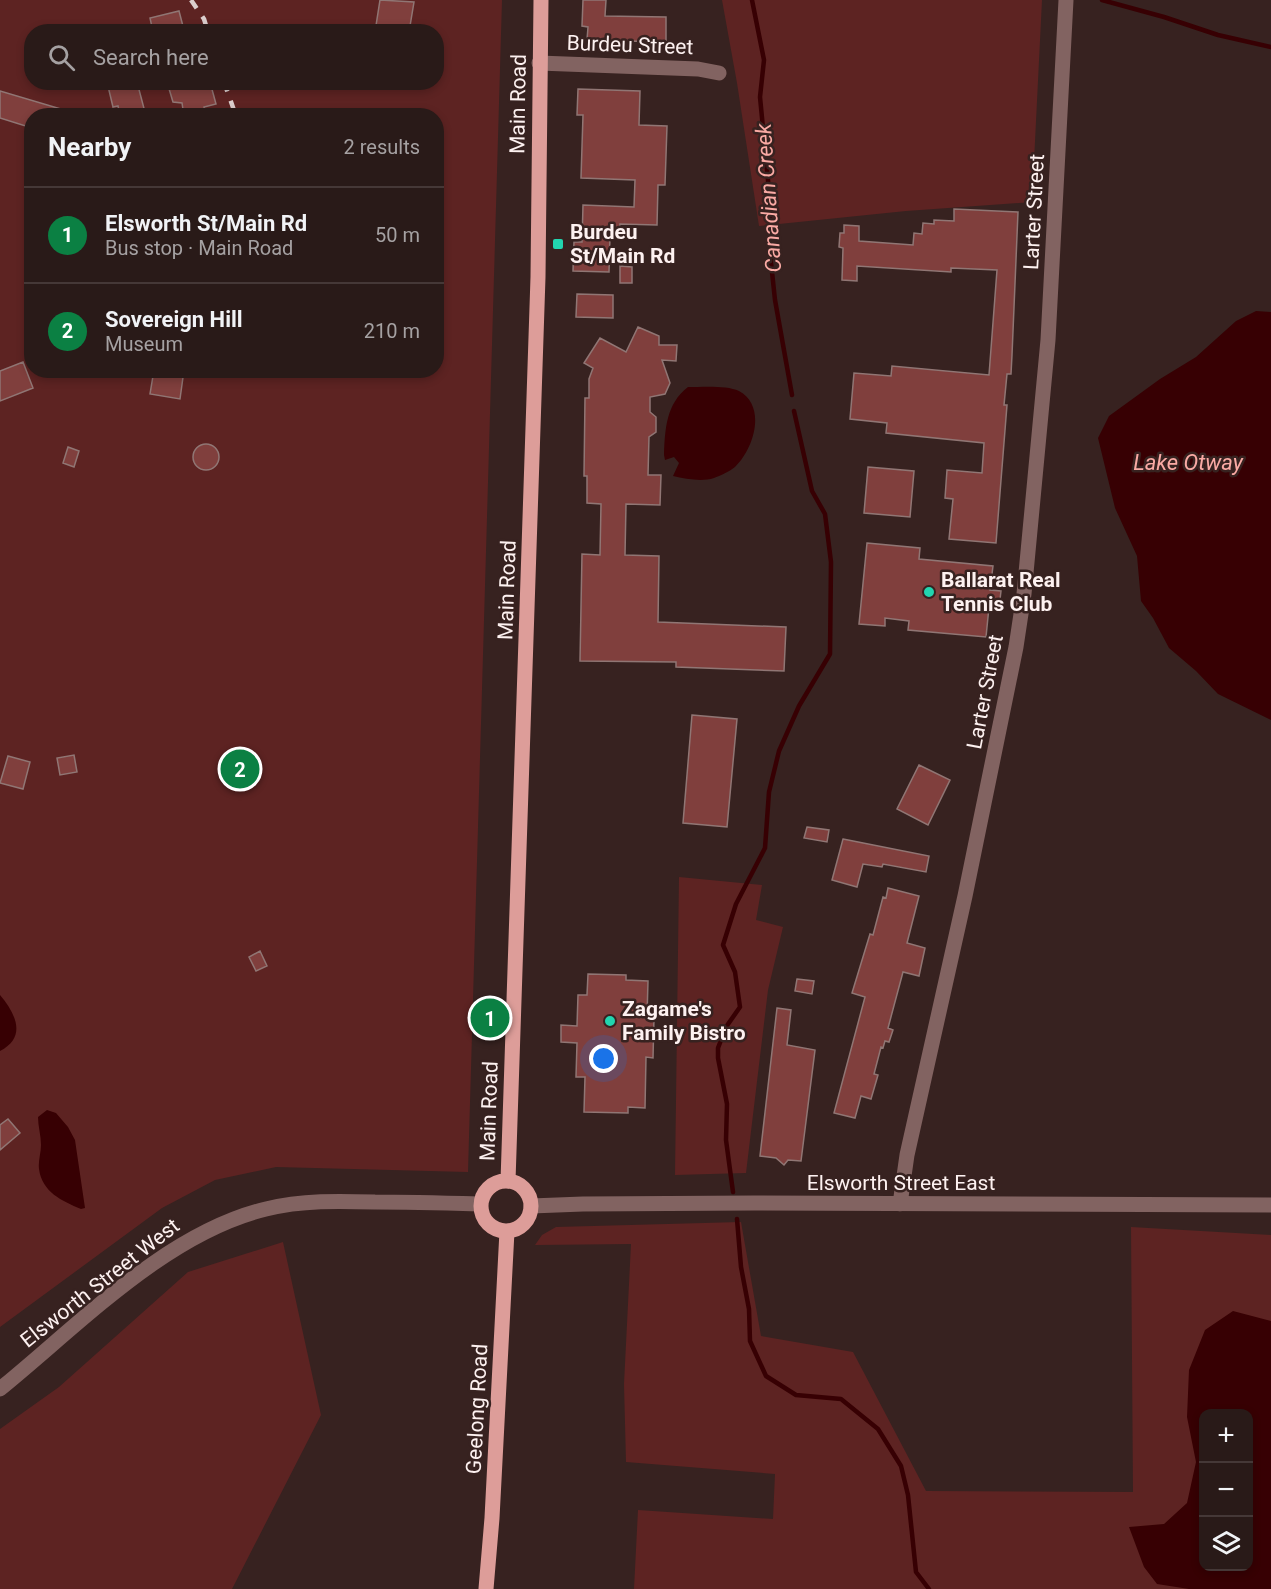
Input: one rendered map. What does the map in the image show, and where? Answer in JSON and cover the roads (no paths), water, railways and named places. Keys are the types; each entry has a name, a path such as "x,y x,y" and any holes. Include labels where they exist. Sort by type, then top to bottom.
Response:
{"main road":[{"name":"Main Road","path":"508,1180 537,299 541,0"},
{"path":"508,1180 525,1189 531,1206 526,1222 507,1231 496,1229 488,1224 482,1215 480,1204 489,1187 508,1180"},
{"name":"Geelong Road","path":"486,1589 492,1518 507,1231"}],"street":[{"name":"Larter Street","path":"900,1204 907,1155 965,896 1016,647 1024,594 1048,340 1066,0"},
{"name":"Burdeu Street","path":"539,63 698,69 719,73"},
{"name":"Elsworth Street West","path":"0,1389 109,1298 170,1252 217,1225 266,1209 299,1203 480,1204"},
{"name":"Elsworth Street East","path":"531,1206 701,1203 1271,1205"}],"water":[{"name":"Lake Otway","path":"1256,311 1271,312 1271,720 1218,694 1169,648 1141,601 1137,556 1115,508 1098,438 1109,416 1160,379 1196,357 1236,321"},
{"path":"688,387 734,389 748,398 753,407 755,428 748,450 735,467 714,478 699,480 673,476 679,463 674,457 665,460 668,418 675,401"},
{"path":"0,995 11,1010 16,1032 14,1039 0,1051"},
{"path":"47,1110 56,1113 75,1140 85,1208 81,1209 54,1195 41,1177 38,1117"},
{"path":"1233,1311 1271,1321 1271,1589 1189,1589 1157,1584 1144,1567 1129,1527 1164,1524 1187,1503 1196,1462 1187,1417 1189,1370 1205,1330"}],"waterway":[{"name":"Canadian Creek","path":"752,0 764,60 760,97 770,201 770,253 775,300 792,395"},
{"path":"1102,0 1218,35 1271,47"},
{"name":"Canadian Creek","path":"733,1192 726,1140 727,1104 718,1048 726,1027 740,1007 735,972 723,945 736,904 765,848 769,792 779,751 799,706 830,654 831,562 825,514 812,491 794,411"},
{"name":"Canadian Creek","path":"737,1219 741,1267 749,1309 750,1341 766,1376 796,1395 841,1399 878,1429 901,1466 908,1495 916,1572 929,1589"}],"railway":[{"path":"191,0 206,24"},
{"path":"227,90 233,108"}],"place":[{"name":"Burdeu St/Main Rd","path":"558,244"},
{"name":"Ballarat Real Tennis Club","path":"929,592"},
{"name":"Sovereign Hill","path":"240,769"},
{"name":"Elsworth St/Main Rd","path":"490,1018"},
{"name":"Zagame's Family Bistro","path":"610,1021"}]}
